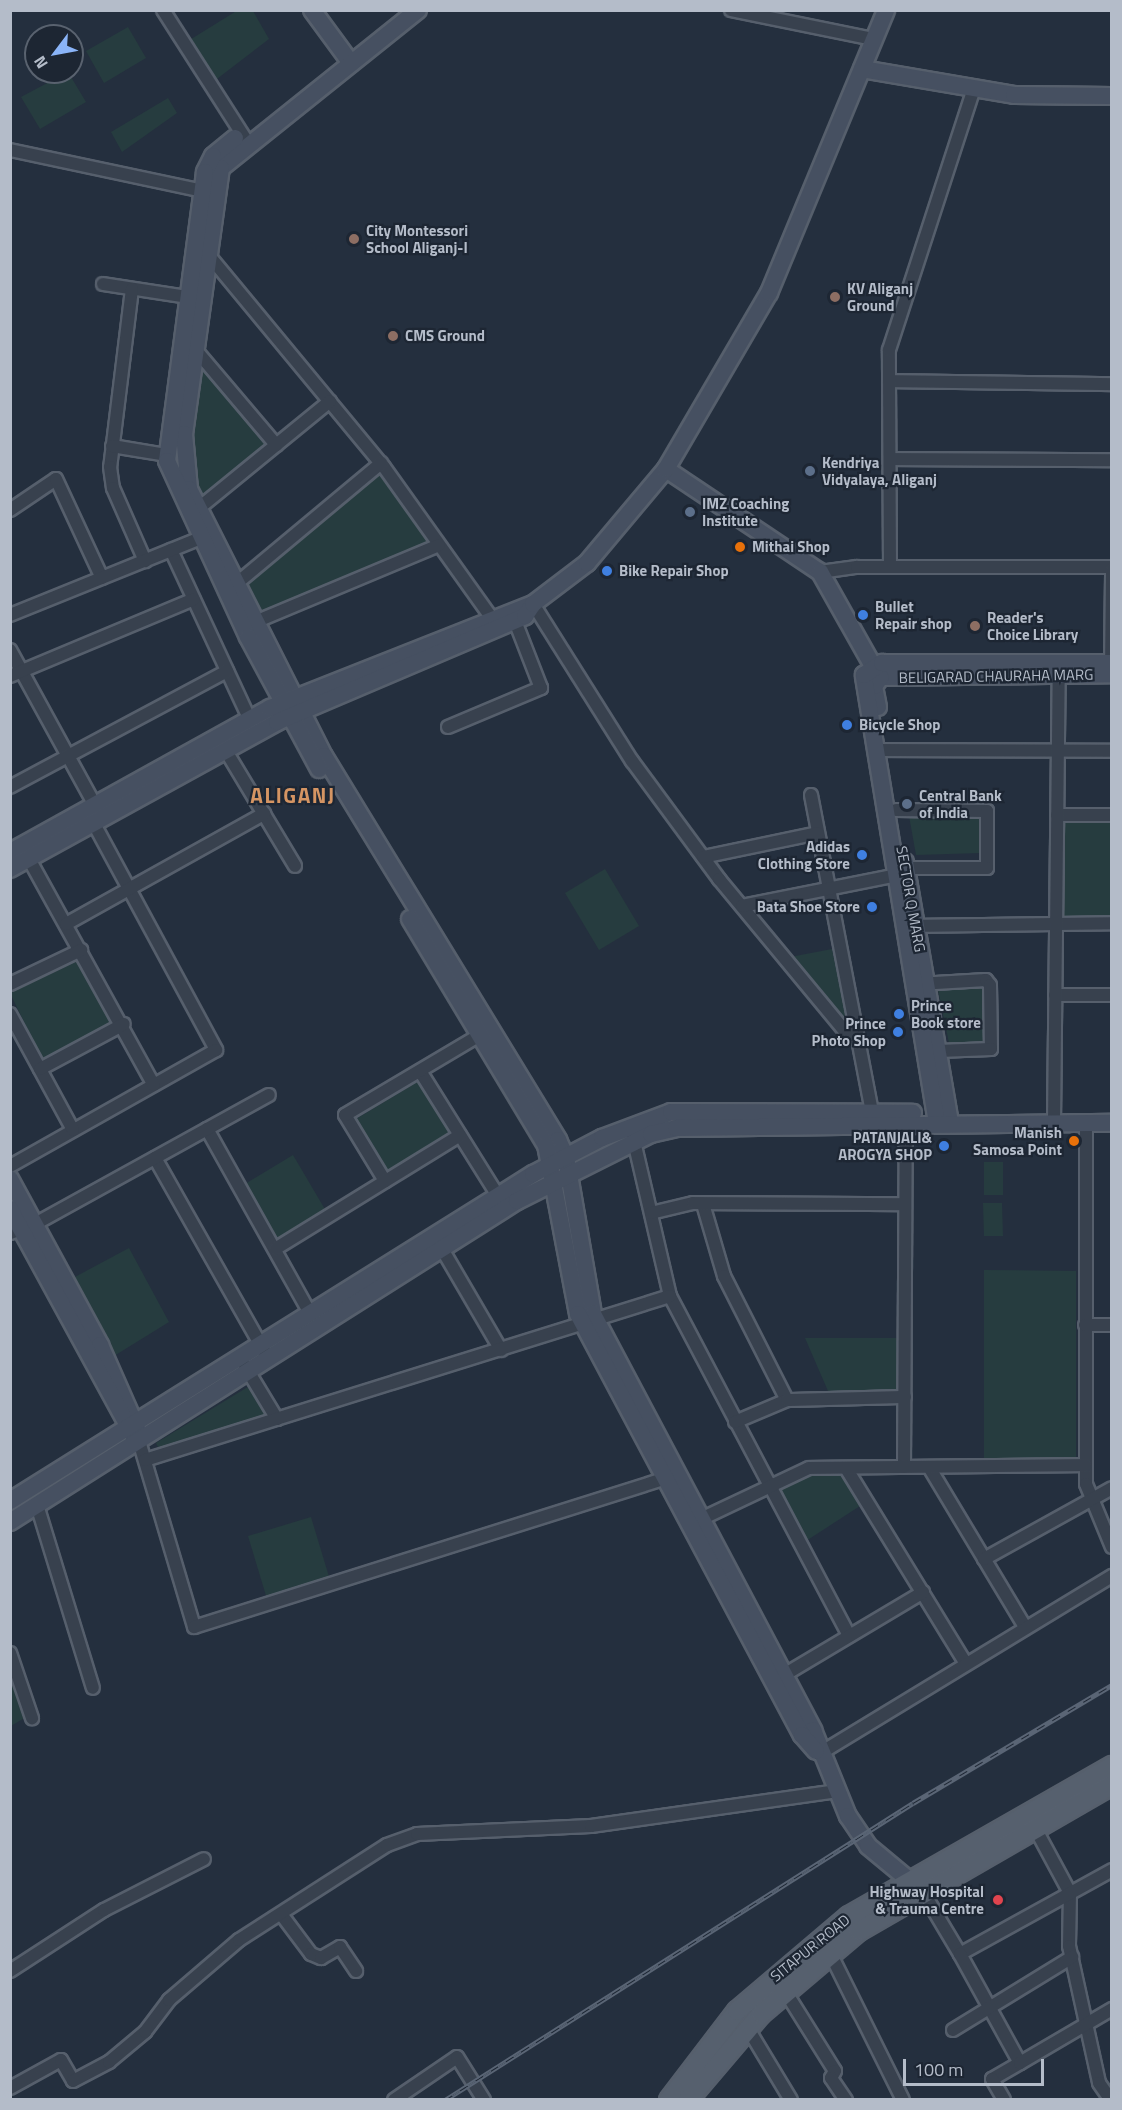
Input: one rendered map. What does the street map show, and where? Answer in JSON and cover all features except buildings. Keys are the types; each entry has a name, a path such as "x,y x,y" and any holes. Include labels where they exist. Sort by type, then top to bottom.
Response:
{"main road":[{"name":"SITAPUR ROAD","path":"669,2100 737,2011 789,1962 849,1916 1112,1766"},
{"name":"SITAPUR ROAD","path":"688,2100 747,2027 830,1953 923,1892 1112,1785"}],"street":[{"path":"163,10 245,138"},
{"path":"312,10 348,58"},
{"path":"348,58 402,10"},
{"path":"292,708 236,584 172,481 167,455 195,298 201,252 203,191 213,156 245,138 348,58 418,10"},
{"path":"731,10 874,39"},
{"path":"10,852 250,720 292,708 515,621 586,563 666,469 769,293 886,10"},
{"path":"862,69 974,89 1112,96"},
{"path":"890,567 889,350 974,89"},
{"path":"201,252 221,168 245,138"},
{"path":"10,150 203,191"},
{"path":"201,252 381,463 491,617"},
{"path":"103,284 195,298"},
{"path":"132,289 112,446 113,488 145,561"},
{"path":"195,298 195,349 183,463 206,536 292,708 560,1160 590,1323 802,1735 819,1754"},
{"path":"195,349 276,446"},
{"path":"889,381 1112,384"},
{"path":"199,508 330,401"},
{"path":"112,446 167,455"},
{"path":"890,459 1112,460"},
{"path":"236,584 381,463"},
{"path":"666,469 820,572 875,672"},
{"path":"10,510 56,479 102,578"},
{"path":"10,615 206,536"},
{"path":"255,622 439,545"},
{"path":"171,550 250,720"},
{"path":"820,572 890,567 1112,568 1111,669"},
{"path":"15,674 194,599"},
{"path":"10,869 226,751 292,708 491,617 533,604"},
{"path":"533,604 632,761 703,857 848,1035 857,1035"},
{"path":"448,727 541,688 515,621"},
{"path":"10,650 15,674 95,805 94,824 216,1050 10,1166"},
{"path":"1054,1123 1059,669"},
{"name":"BELIGARAD CHAURAHA MARG","path":"875,672 1111,669"},
{"path":"10,787 228,671"},
{"name":"SECTOR Q MARG","path":"875,672 874,686 880,750 896,810 901,871"},
{"path":"943,1117 880,750 1112,751"},
{"path":"226,751 295,866"},
{"path":"811,795 873,1120"},
{"path":"742,906 901,871 987,868 987,811 896,810"},
{"path":"66,924 264,814"},
{"path":"1057,815 1112,815"},
{"path":"703,857 818,833"},
{"path":"29,859 124,1024 154,1085"},
{"path":"395,884 480,1035 560,1160"},
{"path":"910,926 1056,922 1112,923"},
{"path":"10,984 81,950"},
{"path":"920,983 986,981 990,985 992,1049 938,1051"},
{"path":"920,983 938,1051 943,1117"},
{"path":"1055,995 1112,995"},
{"path":"10,1014 73,1130"},
{"path":"40,1069 124,1024"},
{"path":"385,1181 345,1115 480,1035"},
{"path":"420,1071 498,1196"},
{"path":"22,1228 269,1095"},
{"path":"10,1501 498,1196 560,1160 632,1134 676,1128 943,1117 1054,1123 1112,1123"},
{"path":"904,1467 906,1119"},
{"path":"1086,1123 1086,1465 1089,1500 1112,1547"},
{"path":"207,1128 310,1313"},
{"path":"10,1522 442,1249 563,1178 632,1134"},
{"path":"632,1134 670,1296 849,1636"},
{"path":"275,1249 460,1136"},
{"path":"155,1158 269,1359"},
{"path":"10,1179 22,1228"},
{"path":"651,1213 703,1204 905,1204"},
{"path":"703,1204 724,1276 787,1400"},
{"path":"10,1209 133,1424 194,1628 670,1477"},
{"path":"442,1249 501,1350"},
{"path":"145,1460 590,1323 670,1296"},
{"path":"1085,1325 1112,1325"},
{"path":"240,1357 277,1419"},
{"path":"735,1422 787,1400 905,1397"},
{"path":"701,1519 768,1485 809,1468 1086,1465"},
{"path":"929,1467 1024,1627"},
{"path":"846,1468 965,1662"},
{"path":"670,1477 701,1519 813,1730 819,1754 836,1791 868,1846 909,1880"},
{"path":"984,1558 1112,1488"},
{"path":"37,1505 93,1688"},
{"path":"819,1754 965,1662 1112,1576"},
{"path":"784,1675 922,1592"},
{"path":"10,1653 32,1718"},
{"path":"10,2088 61,2060 73,2081 109,2062 145,2032 169,2000 239,1940 387,1845 417,1834 591,1826 836,1791"},
{"path":"1035,1828 1070,1893 1066,1908 1072,1957 1089,2021 1099,2083 1111,2100"},
{"path":"10,1971 104,1910 204,1859"},
{"path":"960,1954 1112,1870"},
{"path":"923,1892 1020,2063"},
{"path":"281,1914 311,1954 321,1958 340,1947 356,1971"},
{"path":"830,1953 903,2100"},
{"path":"953,2030 1072,1957"},
{"path":"785,1991 835,2071 831,2078 846,2100"},
{"path":"1004,2100 992,2079 1112,2009"},
{"path":"747,2027 791,2100"},
{"path":"394,2100 456,2057 484,2100"}],"green space":[{"path":"238,10 253,11 269,39 213,82 188,41"},
{"path":"128,27 146,58 104,83 86,51"},
{"path":"45,84 75,84 86,102 40,129 21,97"},
{"path":"168,98 177,113 122,152 111,132"},
{"path":"200,361 267,445 202,497 187,465"},
{"path":"380,473 429,543 259,615 244,585"},
{"path":"979,813 981,853 916,855 909,816"},
{"path":"1064,821 1111,822 1111,917 1064,917"},
{"path":"605,869 639,926 599,950 565,893"},
{"path":"832,949 847,1021 790,957"},
{"path":"80,960 114,1022 43,1061 10,993"},
{"path":"984,984 984,1044 949,1043 937,985"},
{"path":"419,1081 451,1134 388,1172 356,1119"},
{"path":"293,1155 326,1211 278,1239 245,1184"},
{"path":"984,1162 1003,1162 1003,1195 984,1195"},
{"path":"983,1203 1002,1203 1003,1236 984,1236"},
{"path":"129,1248 169,1322 114,1356 73,1278"},
{"path":"984,1270 1076,1271 1076,1458 984,1458"},
{"path":"805,1338 900,1338 900,1390 828,1391"},
{"path":"251,1385 271,1415 160,1451 156,1443"},
{"path":"840,1474 860,1506 806,1541 777,1488 808,1475"},
{"path":"311,1517 330,1580 267,1599 248,1536"},
{"path":"10,1672 26,1717 11,1726"}],"railway":[{"path":"445,2100 913,1803 1112,1685"}],"place":[{"name":"City Montessori School Aliganj-I","path":"354,239"},
{"name":"KV Aliganj Ground","path":"835,297"},
{"name":"CMS Ground","path":"393,336"},
{"name":"Kendriya Vidyalaya, Aliganj","path":"810,471"},
{"name":"IMZ Coaching Institute","path":"690,512"},
{"name":"Mithai Shop","path":"740,547"},
{"name":"Bike Repair Shop","path":"607,571"},
{"name":"Bullet Repair shop","path":"863,615"},
{"name":"Reader's Choice Library","path":"975,626"},
{"name":"Bicycle Shop","path":"847,725"},
{"name":"Central Bank of India","path":"907,804"},
{"name":"Adidas Clothing Store","path":"862,855"},
{"name":"Bata Shoe Store","path":"872,907"},
{"name":"Prince Book store","path":"899,1014"},
{"name":"Prince Photo Shop","path":"898,1032"},
{"name":"Manish Samosa Point","path":"1074,1141"},
{"name":"PATANJALI& AROGYA SHOP","path":"944,1146"},
{"name":"Highway Hospital & Trauma Centre","path":"998,1900"}],"district":[{"name":"ALIGANJ","path":"293,795"}]}
